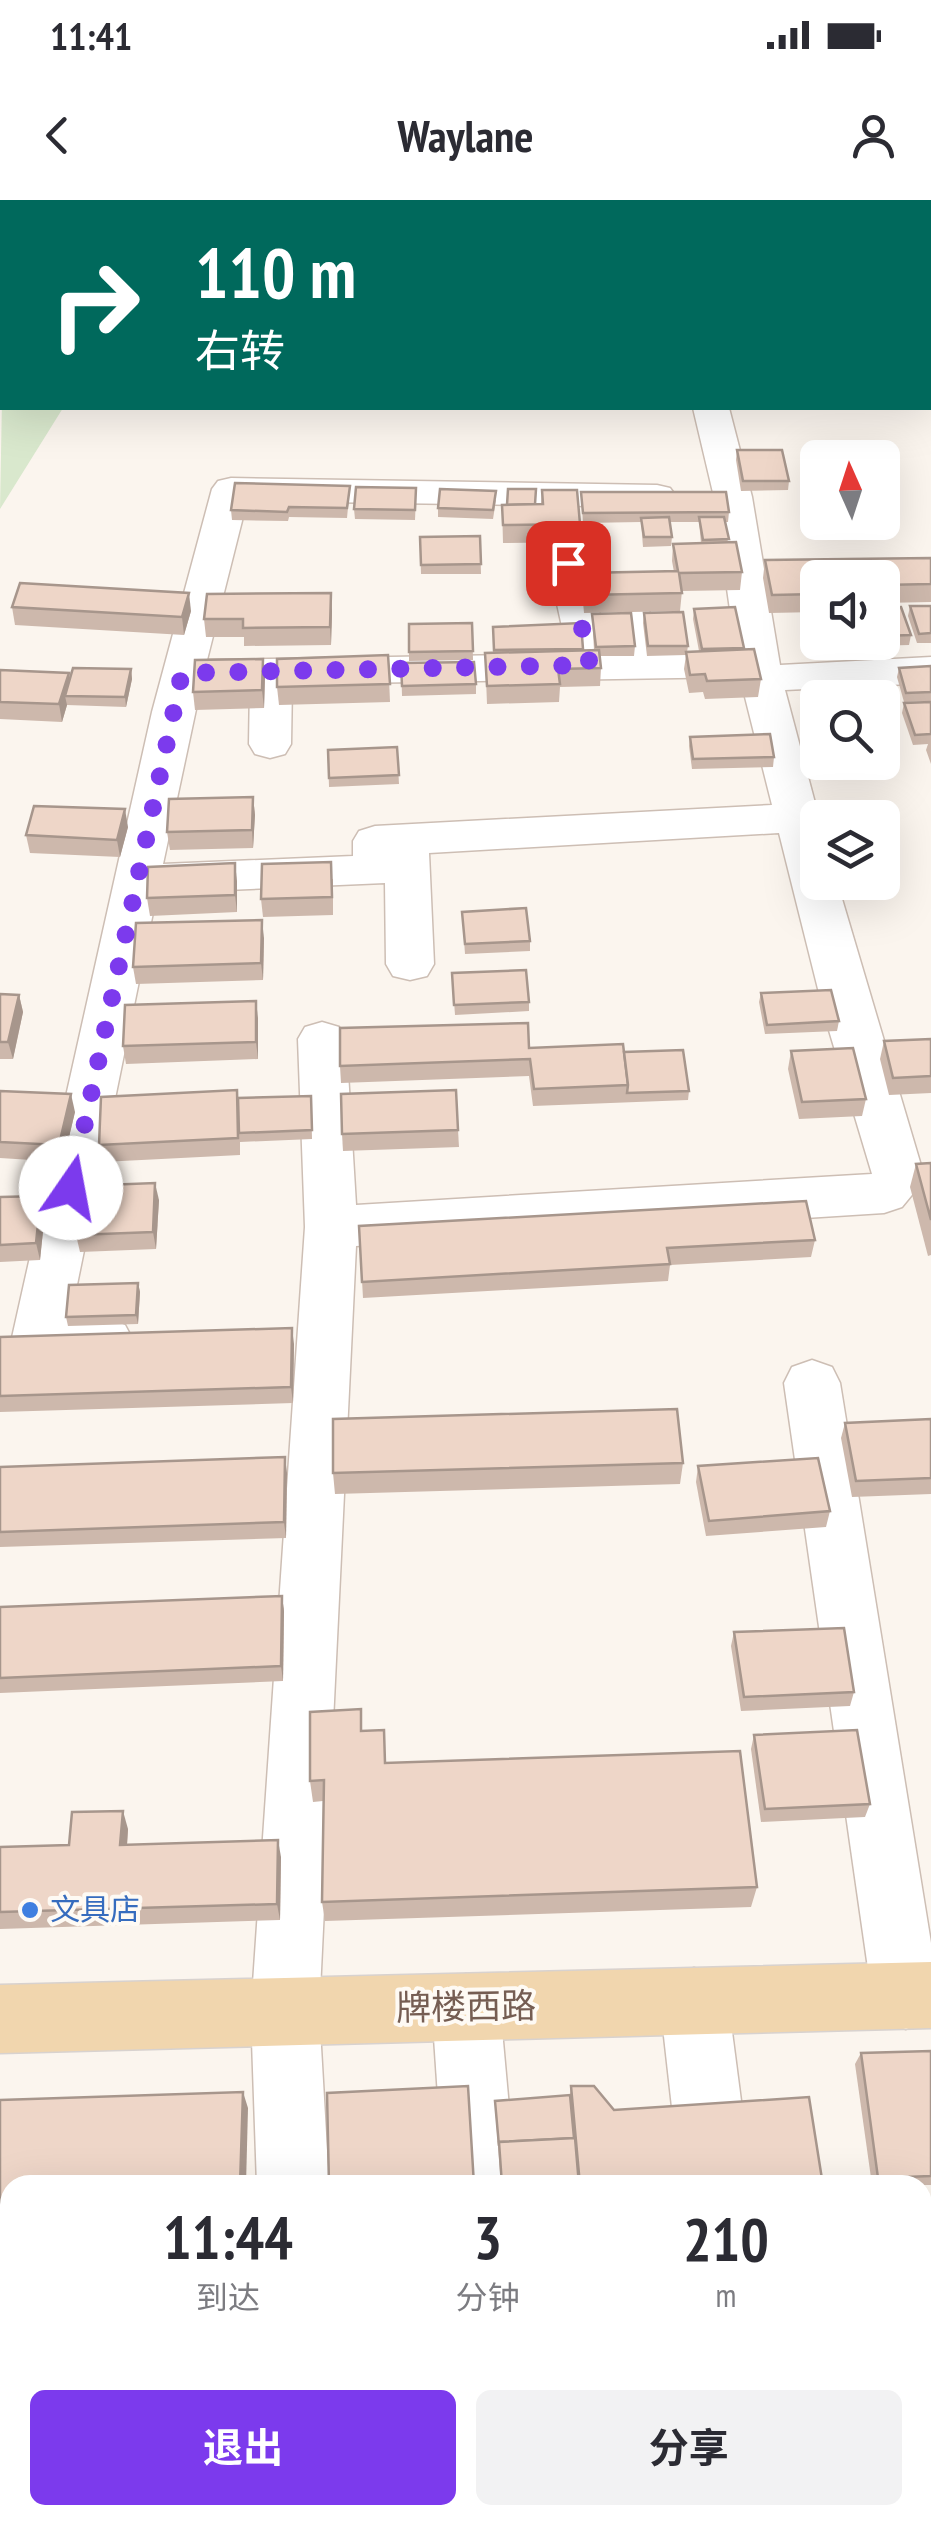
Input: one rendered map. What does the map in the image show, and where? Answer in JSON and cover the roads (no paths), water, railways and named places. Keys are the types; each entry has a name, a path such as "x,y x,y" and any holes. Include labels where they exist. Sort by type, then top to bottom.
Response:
{"main road":[{"name":"牌楼西路","path":"0,2019 918,1996"}],"street":[{"path":"331,1227 884,1193 915,1177 848,1016 760,672 733,497 711,410"},
{"path":"152,1339 19,1342 137,880 182,673 232,489 354,506 733,497"},
{"path":"568,563 590,665"},
{"path":"635,619 644,666"},
{"path":"182,673 590,665 760,672 921,658"},
{"path":"270,744 271,671"},
{"path":"137,880 378,870 375,841 796,818"},
{"path":"406,839 410,964"},
{"path":"292,2175 285,2012 304,1334 331,1227 322,1039"},
{"path":"812,1383 918,1996"},
{"path":"694,2002 708,2116"},
{"path":"466,2008 479,2175"}],"place":[{"name":"文具店","path":"30,1910"}]}
